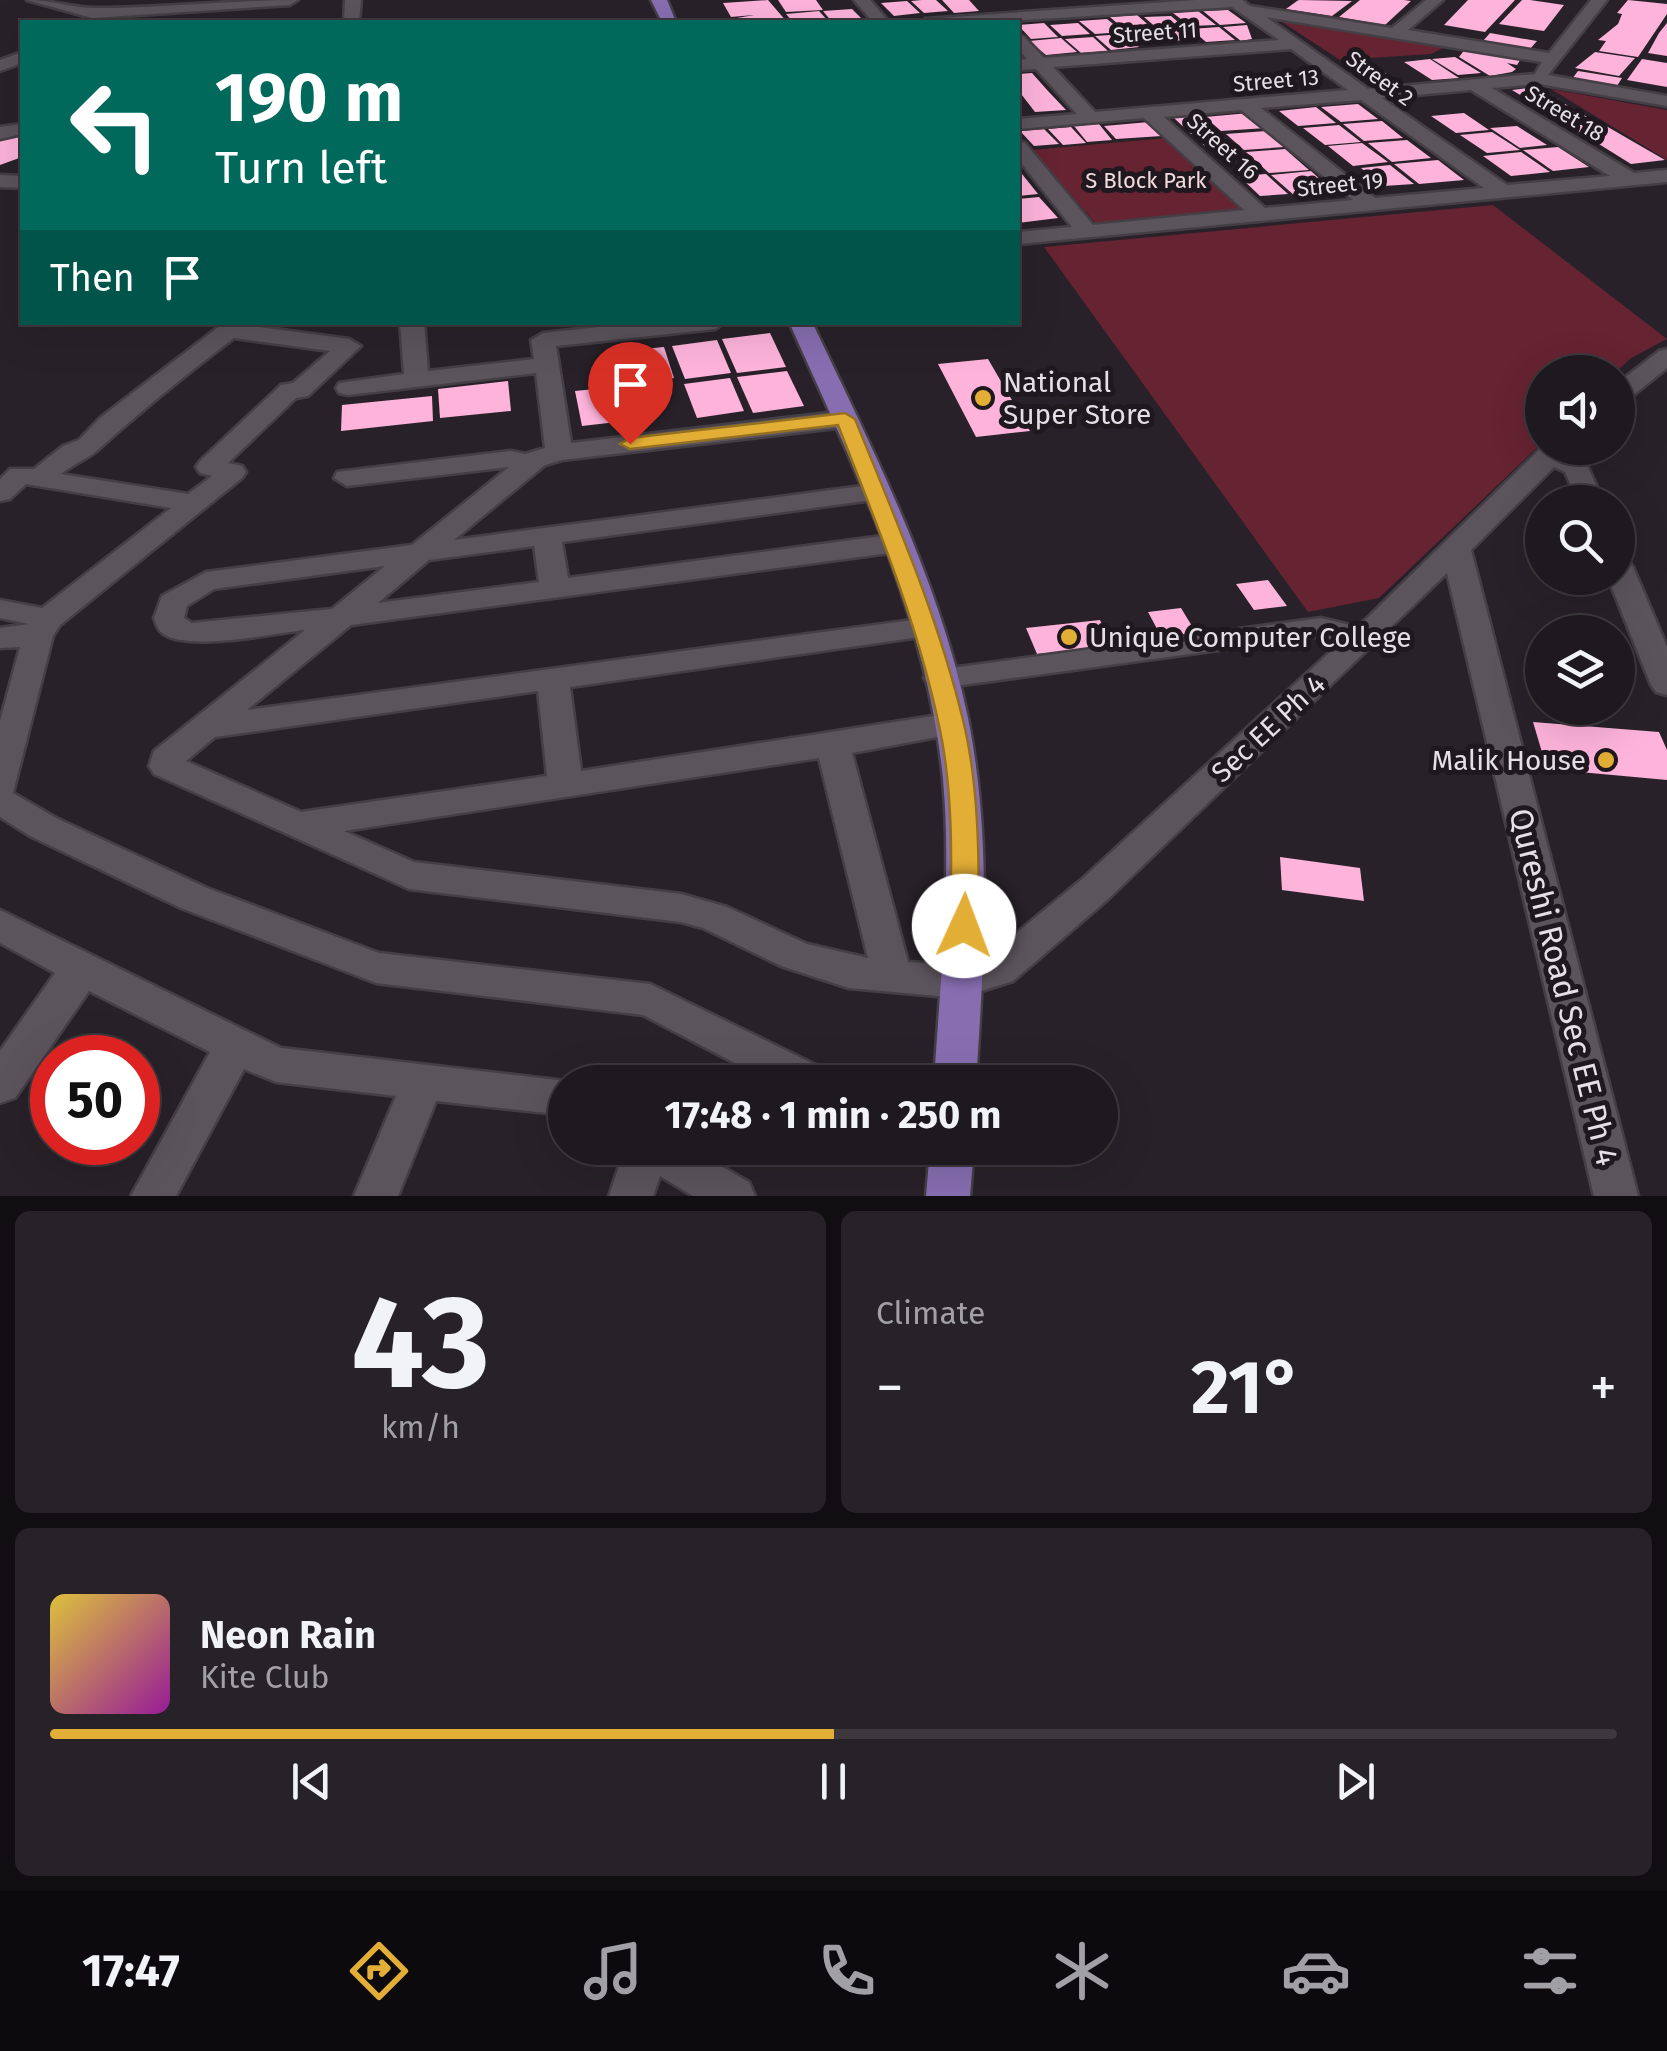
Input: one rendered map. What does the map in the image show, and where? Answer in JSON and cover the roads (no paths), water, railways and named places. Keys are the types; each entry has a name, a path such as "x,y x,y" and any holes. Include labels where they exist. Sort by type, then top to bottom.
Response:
{"main road":[{"path":"801,325 897,544 927,628 952,724 966,857 957,1065"},
{"path":"948,1196 951,1165"}],"street":[{"path":"40,0 92,13 181,4 290,0"},
{"path":"862,0 879,20"},
{"path":"1398,31 1436,0"},
{"path":"1539,79 1550,58 1599,0"},
{"path":"1000,20 1250,4 1550,58"},
{"name":"Street 2","path":"1250,4 1295,44 1502,192"},
{"path":"1020,42 1090,117"},
{"name":"Street 11","path":"1020,66 1295,44"},
{"name":"Street 13","path":"1020,124 1539,79 1667,102"},
{"name":"Street 18","path":"1476,85 1631,180"},
{"path":"1246,105 1373,206"},
{"name":"Street 16","path":"1149,113 1262,216"},
{"path":"1020,150 1087,232"},
{"name":"Street 19","path":"1020,238 1667,176"},
{"path":"412,325 417,380"},
{"path":"348,388 417,380 543,343 690,325"},
{"path":"0,638 43,628 194,504 232,472 208,467 290,390 300,391 349,346 294,329 229,330 109,423 88,446 72,452 39,478"},
{"path":"543,343 558,452"},
{"path":"1635,381 1667,356"},
{"path":"845,419 558,452 528,463 166,759 166,766 410,875 681,908 714,917 762,942 822,965 959,982"},
{"path":"347,478 511,459 528,463"},
{"name":"Sec EE Ph 4","path":"959,982 999,970 1094,890 1362,640 1539,465"},
{"path":"0,494 20,475 194,504"},
{"path":"877,492 206,581 173,602 169,618 172,627 190,633 897,544"},
{"path":"673,518 687,571"},
{"path":"547,536 555,588"},
{"name":"Qureshi Road Sec EE Ph 4","path":"1455,545 1616,1196"},
{"path":"1630,595 1667,685"},
{"path":"0,609 43,628"},
{"path":"940,678 1321,627 1338,629 1362,640"},
{"path":"0,786 43,628"},
{"path":"206,727 927,628"},
{"path":"553,679 565,785"},
{"path":"299,825 952,724"},
{"path":"833,745 892,976"},
{"path":"0,802 43,827 194,898 376,968 650,1000 776,1065"},
{"path":"0,925 234,1048 276,1065 548,1095"},
{"path":"0,1085 68,985 86,972"},
{"path":"153,1196 234,1048"},
{"path":"376,1196 422,1081"},
{"path":"632,1196 642,1165"},
{"path":"678,1165 733,1196"}],"place":[{"name":"National Super Store","path":"983,398"},
{"name":"Unique Computer College","path":"1069,637"},
{"name":"Malik House","path":"1606,760"}],"park label":[{"name":"S Block Park","path":"1146,180"}]}
